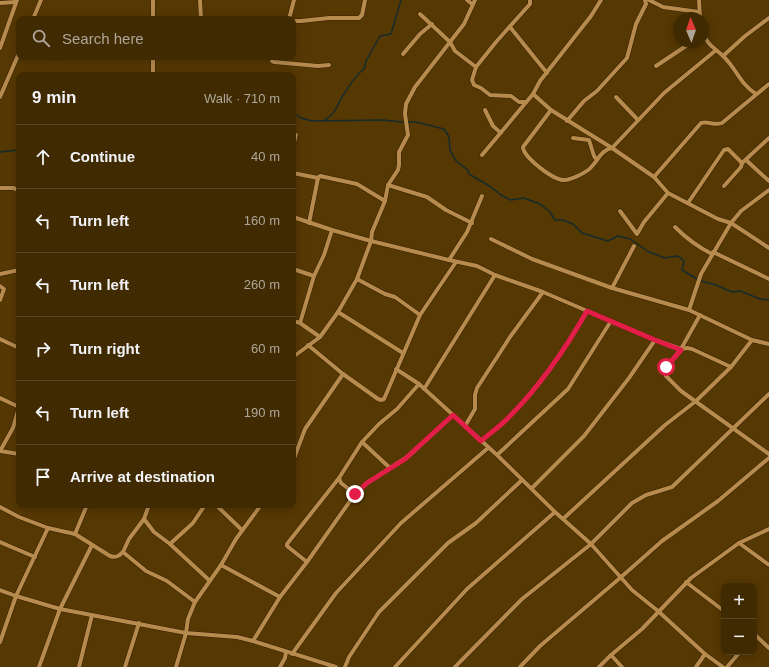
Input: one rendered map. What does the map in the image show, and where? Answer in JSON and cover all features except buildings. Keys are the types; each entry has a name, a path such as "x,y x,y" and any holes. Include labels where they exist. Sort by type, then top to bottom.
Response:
{"street":[{"path":"34,16 41,0"},
{"path":"153,0 153,16"},
{"path":"200,0 201,16"},
{"path":"290,16 294,0"},
{"path":"296,21 329,18 359,18 362,15 365,0"},
{"path":"296,355 320,337 338,312 357,279 371,242 372,232 385,201 388,185 398,170 399,152 408,135 405,114 406,104 415,87 464,24 474,2 467,0"},
{"path":"526,102 519,102 511,96 490,95 474,85 472,80 476,67 530,4 530,0"},
{"path":"482,155 526,102 591,16 601,0"},
{"path":"568,121 584,102 597,91 627,58 636,24 646,4 645,0"},
{"path":"649,0 663,7 699,12 699,0"},
{"path":"0,3 17,1 0,48"},
{"path":"420,14 450,42 455,51 476,67"},
{"path":"723,56 744,36 769,18"},
{"path":"403,54 420,34 432,24"},
{"path":"510,27 547,73"},
{"path":"709,44 715,51 723,56 748,89 756,94"},
{"path":"656,66 683,48"},
{"path":"551,110 523,147 525,153 549,174 566,180 587,171 606,149 612,148 664,93 715,51"},
{"path":"0,97 16,60"},
{"path":"153,60 153,72"},
{"path":"272,60 274,62 318,66 329,65"},
{"path":"654,177 701,123 706,122 717,125 722,123 769,84"},
{"path":"532,94 551,110 612,148 654,177 668,193 718,219 731,223 769,248"},
{"path":"616,97 638,120"},
{"path":"485,110 493,126 501,133"},
{"path":"573,138 588,140 597,160"},
{"path":"724,186 741,167 742,163 769,138"},
{"path":"688,203 724,150 728,149 742,163"},
{"path":"746,160 769,181"},
{"path":"296,174 318,178 322,176 356,184 385,201"},
{"path":"309,223 318,178"},
{"path":"388,185 427,197 446,210 472,223"},
{"path":"0,188 16,189"},
{"path":"689,310 698,281 712,253 731,223 741,211 769,190"},
{"path":"620,211 637,234 644,222 668,193"},
{"path":"449,260 472,223 482,196"},
{"path":"296,218 371,242 477,266 495,275 543,292 655,340 681,350 687,348 692,349 731,367"},
{"path":"675,227 681,234 700,248 769,279"},
{"path":"300,323 314,276 324,255 332,230"},
{"path":"491,239 532,259 612,288 689,310 752,340 769,344"},
{"path":"612,288 634,246"},
{"path":"308,345 343,374 381,400 384,399 420,315 456,262"},
{"path":"296,270 314,276"},
{"path":"0,274 16,271"},
{"path":"424,389 495,275"},
{"path":"357,279 385,294 395,297 420,315"},
{"path":"0,286 4,289 0,300"},
{"path":"465,426 475,409 475,395 477,388 510,337 543,292"},
{"path":"481,441 509,417 534,389 572,337 587,311"},
{"path":"338,312 403,353"},
{"path":"700,315 681,350 666,367 666,376 680,391 769,454"},
{"path":"497,455 568,389 611,321"},
{"path":"296,322 320,337"},
{"path":"0,339 16,347"},
{"path":"532,488 584,436 629,378 655,340"},
{"path":"563,518 665,425 696,401 731,367 752,340"},
{"path":"396,369 419,384 497,455 590,544 620,578 704,654 723,667"},
{"path":"296,453 305,429 343,374"},
{"path":"307,562 287,544 335,484 340,481 362,442 379,424 397,409 419,384"},
{"path":"455,667 522,599 590,544 636,499 672,486 734,429 769,394"},
{"path":"0,398 16,406"},
{"path":"253,641 280,598 355,494 367,483 410,455 453,415"},
{"path":"16,418 13,428 0,451 16,454"},
{"path":"362,442 390,468"},
{"path":"292,654 336,593 391,533 488,448"},
{"path":"520,667 540,646 662,541 718,501 769,458"},
{"path":"345,667 349,657 384,607 448,543 476,523 522,480"},
{"path":"340,481 355,494"},
{"path":"0,507 19,517 48,528 75,534 110,556 115,557 119,556 123,552 128,539 144,519 148,508"},
{"path":"75,534 86,508"},
{"path":"170,544 188,528 203,508"},
{"path":"219,508 242,530"},
{"path":"176,667 186,633 188,619 195,602 221,565 242,530 259,508"},
{"path":"395,667 466,589 555,512"},
{"path":"144,519 154,532 170,544 209,580"},
{"path":"0,642 16,596 48,528"},
{"path":"599,667 642,629 686,582 739,543 769,529"},
{"path":"0,542 35,557"},
{"path":"739,543 769,565"},
{"path":"39,667 60,609 92,545"},
{"path":"123,552 146,571 167,581 195,602"},
{"path":"221,565 280,598"},
{"path":"686,582 721,609"},
{"path":"0,590 60,609 186,633 237,637 336,667"},
{"path":"80,667 92,615"},
{"path":"125,667 139,623"},
{"path":"757,637 769,648"},
{"path":"280,667 285,658 286,652"},
{"path":"696,667 704,654"},
{"path":"611,655 622,667"},
{"path":"728,667 738,655"}],"waterway":[{"path":"325,120 337,107 358,74 364,69 366,61 380,36 391,34 401,0"},
{"path":"296,114 301,118 312,121 383,120 416,122 444,129 449,137 450,150 457,162 468,170 469,174 491,187 501,195 511,200 524,198 540,204 550,212 555,220 563,220 573,224 582,233 608,241 618,236 630,239 649,252 665,258 676,256 681,258 684,261 682,270 697,279"},
{"path":"0,152 16,150"},
{"path":"701,281 716,285 732,292 740,291 760,299 769,300"}],"route":[{"path":"355,494 367,483 410,455 453,415 481,441 509,417 534,389 572,337 587,311 681,350 666,367"}]}
